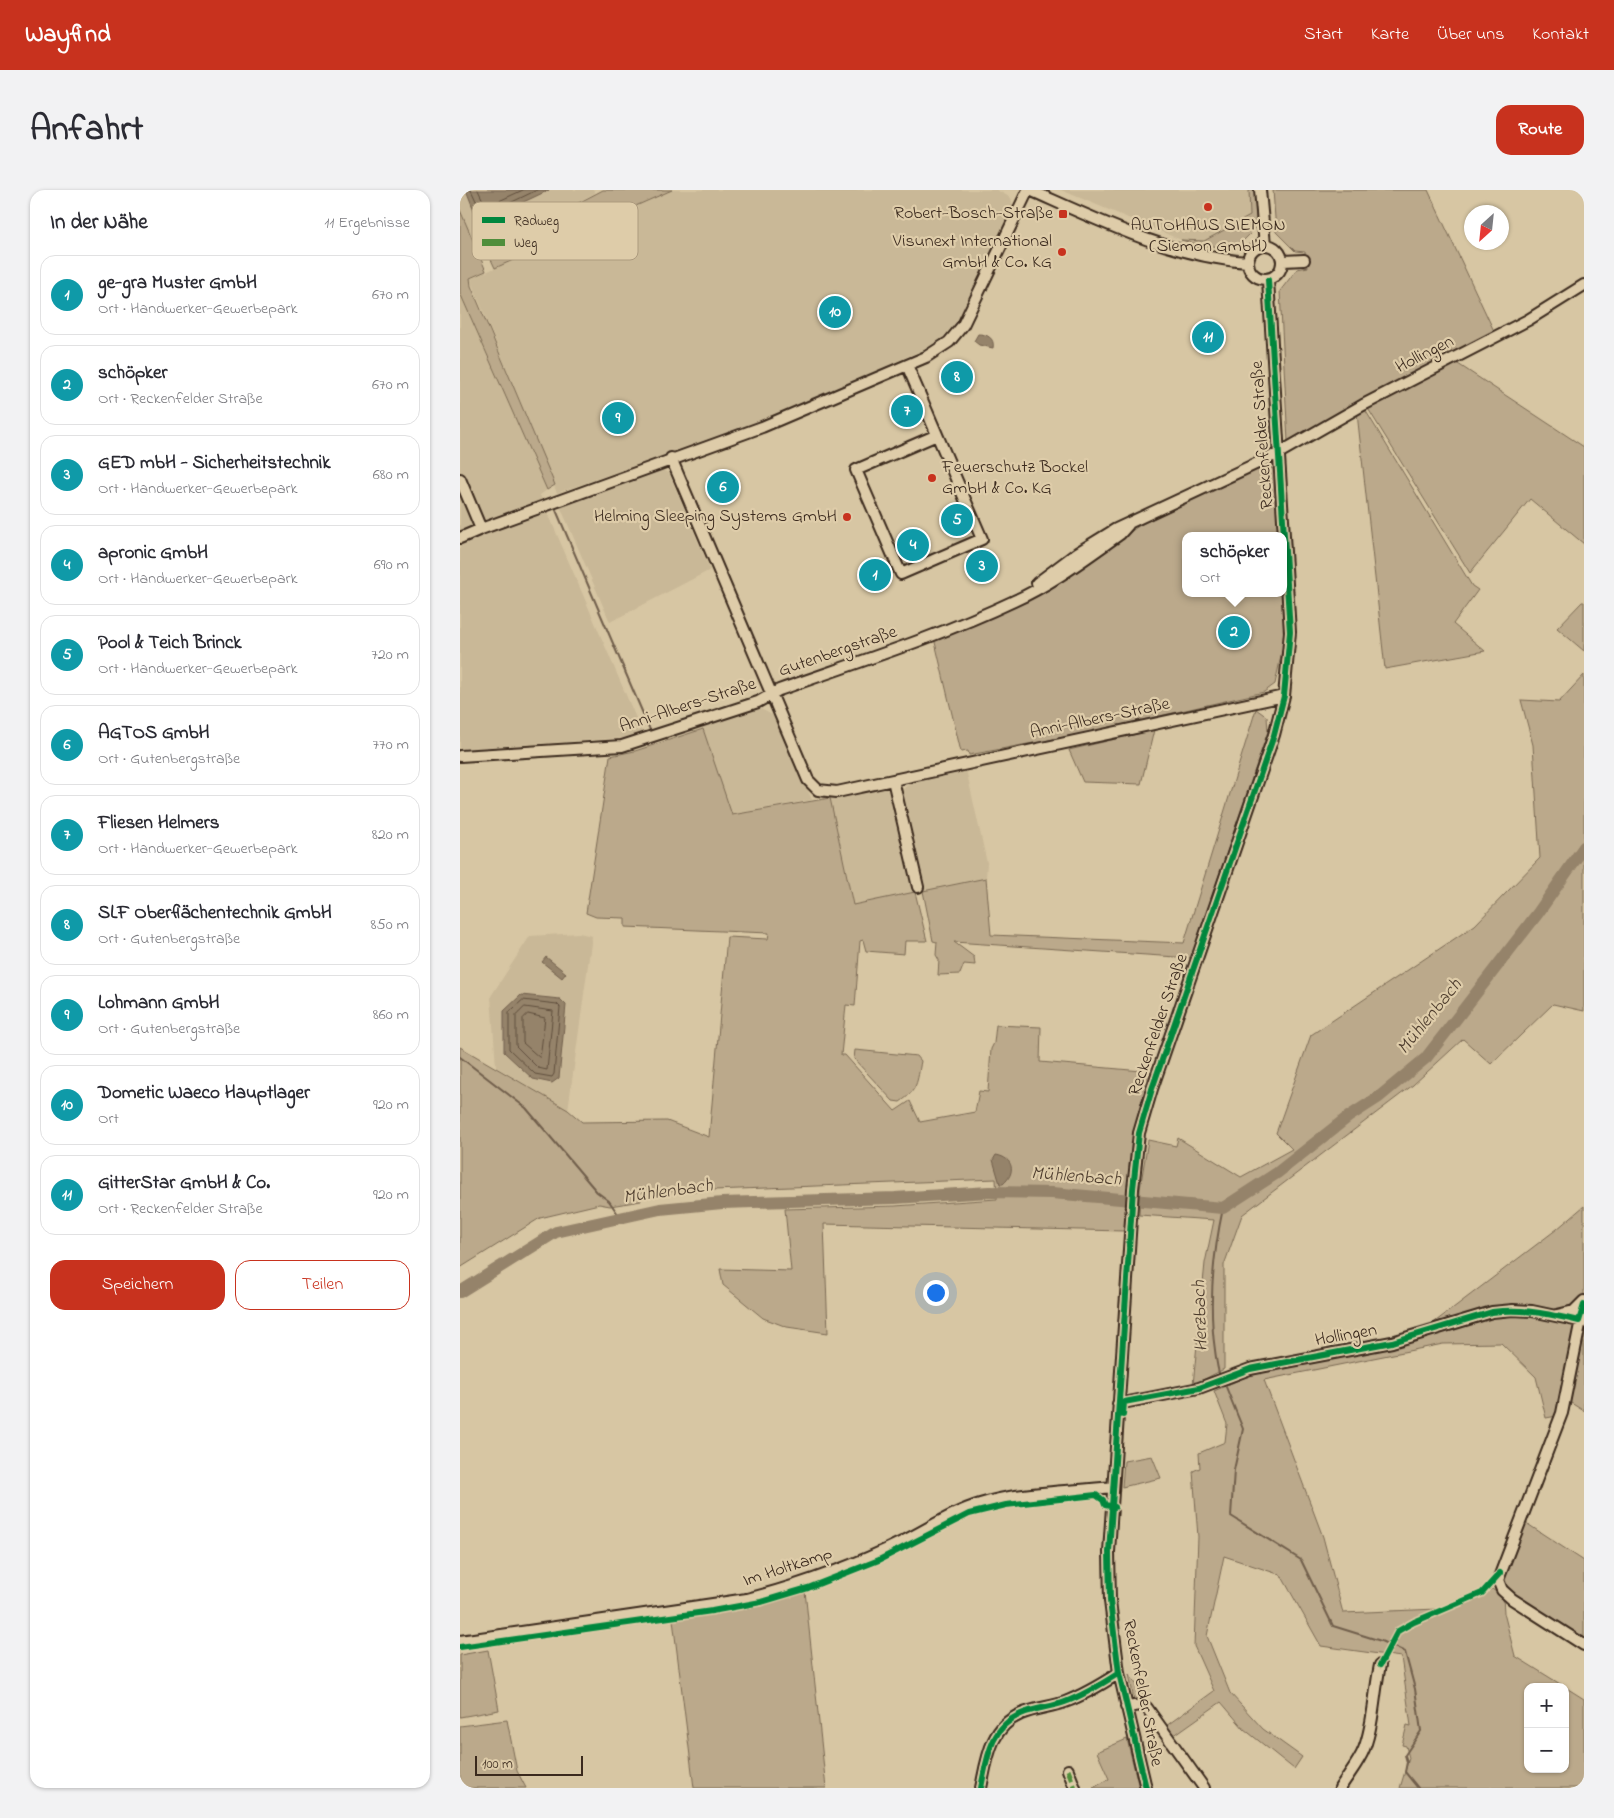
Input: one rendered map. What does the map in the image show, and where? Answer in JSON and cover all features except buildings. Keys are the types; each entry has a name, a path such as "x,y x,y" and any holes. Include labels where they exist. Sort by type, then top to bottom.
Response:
{"street":[{"path":"460,538 672,458 777,421 942,348 963,325 1029,190 1108,225 1158,243 1202,256 1247,262"},
{"path":"1260,190 1265,245"},
{"path":"1265,245 1277,250 1283,261 1279,273 1268,280 1256,278 1251,273 1247,262 1255,248 1265,245"},
{"path":"1283,261 1304,260"},
{"name":"Reckenfelder Straße","path":"1268,280 1284,532"},
{"name":"Hollingen","path":"1280,453 1363,405 1528,320 1584,285"},
{"path":"907,365 982,539 901,574 856,470 937,435"},
{"name":"Gutenbergstraße","path":"672,458 771,694 931,637 1015,601 1077,553 1116,529 1280,453"},
{"path":"460,479 481,529"},
{"name":"Reckenfelder Straße","path":"1146,1788 1119,1673 1110,1601 1112,1486 1131,1211 1139,1133 1152,1089 1274,735 1284,696 1290,632 1287,578"},
{"name":"Anni-Albers-Straße","path":"460,756 622,746 758,702 771,694 812,786 826,792 837,792 1284,696"},
{"path":"893,780 918,887"},
{"path":"1554,1315 1574,1311 1584,1301"},
{"path":"1584,1306 1562,1413 1498,1580 1502,1590 1512,1599 1584,1645"},
{"name":"Hollingen","path":"1118,1404 1199,1388 1250,1368 1385,1344 1492,1312 1513,1310 1554,1315 1582,1322"},
{"name":"Im Holtkamp","path":"460,1641 747,1599 785,1589 843,1568 905,1540 945,1518 980,1504 1006,1498 1112,1486"},
{"path":"1340,1788 1364,1750 1371,1725 1373,1696 1380,1665"},
{"path":"981,1788 989,1748 997,1734 1007,1723 1019,1714 1078,1697 1119,1673"},
{"path":"1126,1707 1142,1705 1147,1708 1204,1788"},
{"path":"1068,1770 1075,1788"}],"shaded area":[{"path":"460,190 594,190 595,193 578,202 472,202 472,238 460,210"},
{"path":"603,190 672,190 638,205 638,202 580,202"},
{"path":"672,190 997,190 1011,198 1013,206 957,321 938,343 775,416 557,493 470,279 513,260 638,260 638,205"},
{"path":"1061,190 1249,190 1250,216 1204,241 1181,240"},
{"path":"1249,190 1255,190 1256,228 1236,248 1199,245 1181,240 1204,241 1250,216"},
{"path":"1273,190 1428,190 1494,331 1288,442 1280,291 1297,269 1308,267 1305,252 1295,251 1276,232"},
{"path":"460,210 472,238 472,260 481,260 486,271 470,278 471,286 555,485 547,490 460,293"},
{"path":"491,260 513,260 495,268"},
{"path":"460,293 547,490 540,495 642,732 624,738 460,749"},
{"path":"1455,362 1584,447 1584,544 1530,499 1470,573 1367,407"},
{"path":"1364,408 1472,586 1478,590 1453,624 1485,651 1385,669 1357,413"},
{"path":"1266,464 1277,472 1280,532 1182,532 1182,597 1283,597 1286,632 1275,684 1264,692 1081,734 969,755 968,751 961,752 934,638 1016,604 1068,576 1140,525"},
{"path":"662,470 669,473 710,570 610,622 560,506"},
{"path":"1584,602 1584,651 1557,628"},
{"path":"1584,675 1584,1011 1553,1004 1491,1064 1463,1039 1413,1085 1242,1215 1224,1265 1224,1369 1193,1385 1205,1263 1214,1220 1139,1215 1140,1189 1148,1140 1176,1146 1178,1138 1241,1177 1292,1149 1276,1133 1311,1035 1475,925 1540,858 1533,745 1521,700 1559,702"},
{"path":"759,708 776,717 812,800 731,815 701,725 745,710"},
{"path":"1256,709 1267,717 1268,731 1191,958 954,942 974,957 975,965 964,964 960,974 938,975 937,942 933,941 923,891 986,878 991,935 1184,943"},
{"path":"703,729 732,815 830,798 853,905 915,892 927,941 905,941 904,954 866,951 863,940 860,941 855,1006 846,1005 841,1055 845,1055 895,1111 910,1101 920,1122 975,1112 979,1091 988,1092 991,1049 994,1043 996,1025 1041,1027 1040,1062 1153,1072 1137,1124 1132,1150 1124,1231 824,1224 828,1333 787,1327 763,1318 723,1285 720,1269 791,1271 785,1209 895,1206 997,1199 996,1179 637,1193 641,1201 610,1206 599,1204 540,1218 460,1268 460,1047 568,1110 582,1122 667,1121 709,1137 727,937 768,939 769,933 625,927 625,918 596,917 586,913 610,756 635,751"},
{"path":"1154,730 1141,784 1083,782 1069,750"},
{"path":"966,769 987,863 986,878 923,891 902,794 904,788 914,780"},
{"path":"883,787 894,796 915,892 853,906 830,798"},
{"path":"579,933 592,936 568,1110 496,1067 491,996 530,936"},
{"path":"855,1050 917,1056 921,1061 914,1089 900,1102 893,1101 854,1059"},
{"path":"1584,1206 1584,1411 1571,1403 1568,1414 1546,1418 1536,1377 1501,1343 1443,1344 1264,1380 1323,1537 1343,1613 1437,1609 1439,1614 1484,1595 1492,1589 1503,1597 1504,1613 1515,1656 1559,1683 1524,1683 1524,1773 1569,1773 1569,1690 1584,1699 1584,1788 1400,1788 1409,1758 1406,1746 1402,1745 1407,1725 1411,1726 1401,1657 1321,1646 1281,1575 1224,1556 1207,1636 1230,1693 1263,1729 1302,1757 1294,1769 1244,1729 1221,1702 1173,1736 1166,1726 1214,1691 1194,1646 1198,1537 1193,1471 1200,1468 1199,1453 1225,1442 1227,1424 1214,1391 1259,1371 1415,1337 1557,1229"},
{"path":"1152,1456 1161,1478 1122,1487 1124,1461"},
{"path":"1523,1521 1584,1561 1584,1639 1505,1588 1502,1580"},
{"path":"805,1591 826,1788 694,1788 673,1620 752,1606"},
{"path":"488,1650 499,1710 460,1717 460,1655"},
{"path":"1129,1674 1150,1704 1134,1700"},
{"path":"507,1720 517,1771 526,1788 460,1788 460,1726"},
{"path":"1127,1739 1139,1788 1093,1788 1109,1779 1097,1752"}],"water":[{"path":"466,190 549,190 524,202 472,202 472,205"},
{"path":"978,334 990,337 993,342 993,348 979,345 974,341"},
{"path":"546,957 566,973 562,978 542,962"},
{"path":"521,995 560,999 566,1005 559,1078 552,1083 533,1079 504,1052 504,1011"},
{"path":"996,1155 1007,1159 1011,1166 1010,1175 1003,1184 1000,1184 993,1160"}],"waterway":[{"path":"556,510 650,730"},
{"name":"Mühlenbach","path":"460,1292 556,1232 660,1209 722,1203 895,1198 989,1192 1052,1193 1223,1208 1277,1173 1348,1117 1379,1097 1426,1058 1538,913 1584,847"},
{"path":"460,1057 526,1108 597,1192 609,1201 620,1217"},
{"name":"Herzbach","path":"1220,1376 1213,1332 1212,1296 1214,1261 1223,1208"},
{"name":"Herzbach","path":"1224,1382 1243,1429 1234,1470 1231,1516 1301,1560 1333,1626 1381,1641 1405,1652 1415,1689 1421,1731 1405,1755 1407,1762 1405,1772 1418,1788"}],"marked path":[{"path":"1068,1770 1075,1788"}],"cycle path":[{"path":"1268,280 1284,532"},
{"path":"1146,1788 1119,1673 1110,1601 1109,1552 1133,1189 1139,1133 1152,1089 1274,735 1284,696 1290,632 1287,584"},
{"path":"1123,1415 1124,1402 1199,1388 1250,1369 1392,1342 1492,1312 1525,1311 1579,1321 1584,1305"},
{"path":"460,1647 712,1611 761,1602 808,1588 879,1560 969,1514 1006,1505 1096,1495 1103,1500 1105,1505 1115,1507"},
{"path":"1380,1665 1398,1631 1414,1622 1482,1593 1500,1573"},
{"path":"981,1788 988,1755 996,1735 1011,1720 1026,1712 1060,1704 1072,1699 1119,1673"}],"place":[{"name":"AUTOHAUS SIEMON (Siemon GmbH)","path":"1208,207"},
{"name":"Robert-Bosch-Straße","path":"1063,214"},
{"name":"Visunext International GmbH & Co. KG","path":"1062,252"},
{"name":"Dometic Waeco Hauptlager","path":"835,312"},
{"name":"GitterStar GmbH & Co.","path":"1208,337"},
{"name":"SLF Oberflächentechnik GmbH","path":"957,377"},
{"name":"Fliesen Helmers","path":"907,411"},
{"name":"Lohmann GmbH","path":"618,418"},
{"name":"Feuerschutz Bockel GmbH & Co. KG","path":"932,478"},
{"name":"AGTOS GmbH","path":"723,487"},
{"name":"Helming Sleeping Systems GmbH","path":"847,517"},
{"name":"Pool & Teich Brinck","path":"957,520"},
{"name":"apronic GmbH","path":"913,545"},
{"name":"GED mbH - Sicherheitstechnik","path":"982,566"},
{"name":"ge-gra Muster GmbH","path":"875,575"},
{"name":"schöpker","path":"1234,632"}]}
